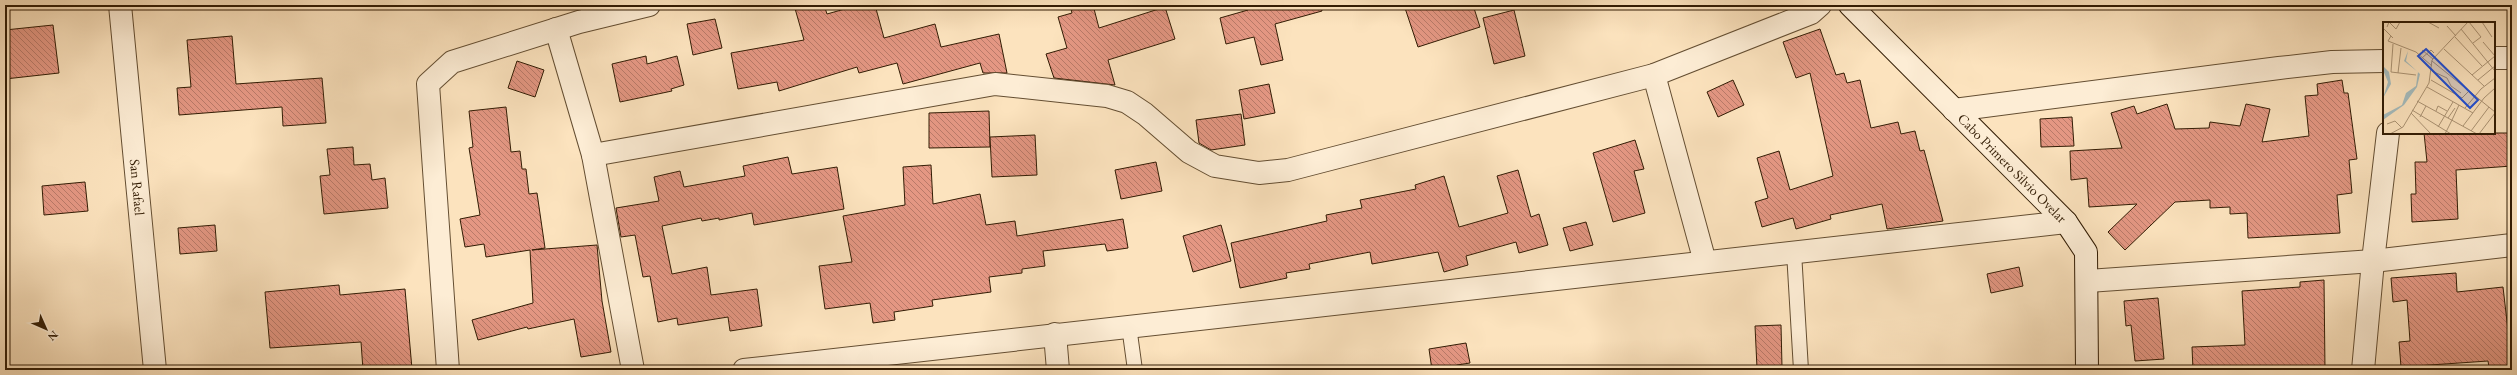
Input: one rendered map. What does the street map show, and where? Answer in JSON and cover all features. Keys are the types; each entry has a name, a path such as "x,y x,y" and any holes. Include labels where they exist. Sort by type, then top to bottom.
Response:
{"street":[{"name":"San Rafael","path":"120,5 155,370"},
{"path":"448,370 428,84 452,62 556,29 578,14 649,5"},
{"path":"593,155 995,84 1106,96 1127,102 1145,114 1189,152 1215,166 1259,173 1288,170 1654,75 1811,13 1820,5"},
{"name":"Cabo Primero Silvio Ovelar","path":"1850,5 2066,222 2086,252 2088,281 2087,370"},
{"path":"556,29 593,155 633,370"},
{"path":"2495,58 2512,58"},
{"path":"1954,110 2279,68 2332,62 2383,61"},
{"path":"1654,75 1705,262"},
{"path":"2363,370 2373,261 2388,134"},
{"path":"744,370 818,366 1055,334 2066,222"},
{"path":"2088,281 2373,261 2512,245"},
{"path":"1055,334 1058,370"}],"lane":[{"path":"1794,252 1801,370"},
{"path":"1129,326 1134,370"}],"building":[{"path":"794,5 824,5 827,14 859,5 875,5 884,38 935,24 941,47 999,34 1007,73 983,73 980,63 903,84 897,63 859,73 857,67 779,91 777,82 738,89 731,53 804,40"},
{"path":"1070,5 1093,5 1099,28 1165,7 1175,39 1108,60 1115,85 1054,78 1046,54 1067,48 1058,17 1072,13"},
{"path":"1247,5 1321,5 1322,11 1275,24 1283,60 1261,65 1254,37 1226,44 1220,18 1248,10"},
{"path":"1404,5 1473,5 1480,27 1418,47"},
{"path":"1514,10 1525,56 1494,64 1483,18"},
{"path":"715,19 722,48 693,55 687,24"},
{"path":"53,25 59,73 5,79 5,30"},
{"path":"1820,29 1836,75 1844,73 1847,83 1860,80 1871,128 1898,122 1901,134 1915,131 1920,151 1924,150 1943,221 1887,229 1882,204 1830,215 1831,219 1796,229 1793,218 1762,227 1755,202 1768,198 1757,158 1779,151 1790,190 1833,176 1810,73 1796,78 1783,42"},
{"path":"232,36 236,84 322,78 326,123 283,126 282,107 179,115 177,88 191,87 187,40"},
{"path":"646,56 647,64 677,56 684,85 671,89 672,91 620,102 612,64"},
{"path":"517,61 544,70 535,97 508,88"},
{"path":"1733,80 1744,105 1718,117 1707,92"},
{"path":"2342,80 2344,93 2348,93 2357,159 2349,160 2352,193 2337,195 2340,233 2248,238 2247,213 2230,214 2230,207 2210,208 2210,200 2175,202 2125,250 2108,232 2137,204 2089,207 2087,178 2071,180 2070,151 2122,148 2111,113 2134,106 2137,114 2167,104 2175,129 2209,128 2210,122 2240,126 2246,104 2270,109 2262,142 2309,136 2305,96 2318,95 2317,84"},
{"path":"1269,84 1275,113 1244,119 1239,90"},
{"path":"506,107 511,152 520,151 522,169 526,169 529,194 537,193 545,248 532,250 597,245 602,301 611,352 581,357 574,319 528,329 527,327 478,340 472,320 533,303 530,250 486,257 484,244 465,247 460,219 480,215 469,148 473,147 469,111"},
{"path":"989,111 990,147 929,148 929,113"},
{"path":"1241,114 1245,145 1211,150 1199,143 1196,120"},
{"path":"2072,117 2074,146 2041,147 2040,119"},
{"path":"2512,133 2512,166 2456,170 2458,219 2412,222 2411,194 2416,194 2415,162 2427,162 2424,134"},
{"path":"1035,135 1037,175 992,177 990,137"},
{"path":"1635,140 1644,169 1634,171 1645,213 1613,222 1593,153"},
{"path":"353,147 354,165 370,164 372,180 385,178 388,208 324,214 320,176 330,175 327,149"},
{"path":"788,157 792,174 837,167 844,209 754,225 752,213 719,220 719,218 702,221 701,218 662,226 672,274 707,267 711,295 757,289 762,326 730,331 728,317 678,325 677,318 658,322 650,276 643,277 635,235 621,237 616,208 659,201 654,177 680,171 684,187 745,176 743,166"},
{"path":"1156,162 1162,191 1121,199 1115,170"},
{"path":"931,165 933,204 980,194 986,225 1015,221 1017,236 1123,219 1128,248 1107,251 1105,244 1043,251 1045,266 1022,269 1022,273 989,277 991,292 932,300 933,306 894,312 895,320 873,323 870,303 825,309 819,266 852,262 843,216 905,205 903,167"},
{"path":"1518,170 1531,217 1539,214 1548,245 1519,253 1516,242 1466,256 1468,265 1444,272 1438,252 1372,264 1370,252 1309,264 1310,269 1286,273 1287,278 1240,288 1231,243 1327,221 1326,215 1362,208 1360,200 1416,189 1415,185 1444,176 1459,227 1508,213 1497,176"},
{"path":"85,182 88,211 44,215 42,186"},
{"path":"1586,222 1593,245 1570,251 1563,228"},
{"path":"215,225 217,251 180,254 178,228"},
{"path":"1221,225 1231,261 1193,272 1183,236"},
{"path":"2019,267 2023,286 1991,293 1987,274"},
{"path":"2456,273 2457,292 2503,287 2512,365 2489,367 2488,361 2401,367 2399,342 2410,341 2407,300 2393,302 2391,278"},
{"path":"2324,280 2325,370 2193,370 2192,347 2245,345 2242,291 2300,287 2300,282"},
{"path":"339,285 340,295 405,289 412,369 363,370 361,342 270,348 265,292"},
{"path":"2158,298 2164,359 2135,361 2131,325 2126,326 2124,301"},
{"path":"1781,325 1782,367 1757,368 1755,326"},
{"path":"1466,343 1470,363 1457,365 1457,370 1432,370 1429,349"}]}
